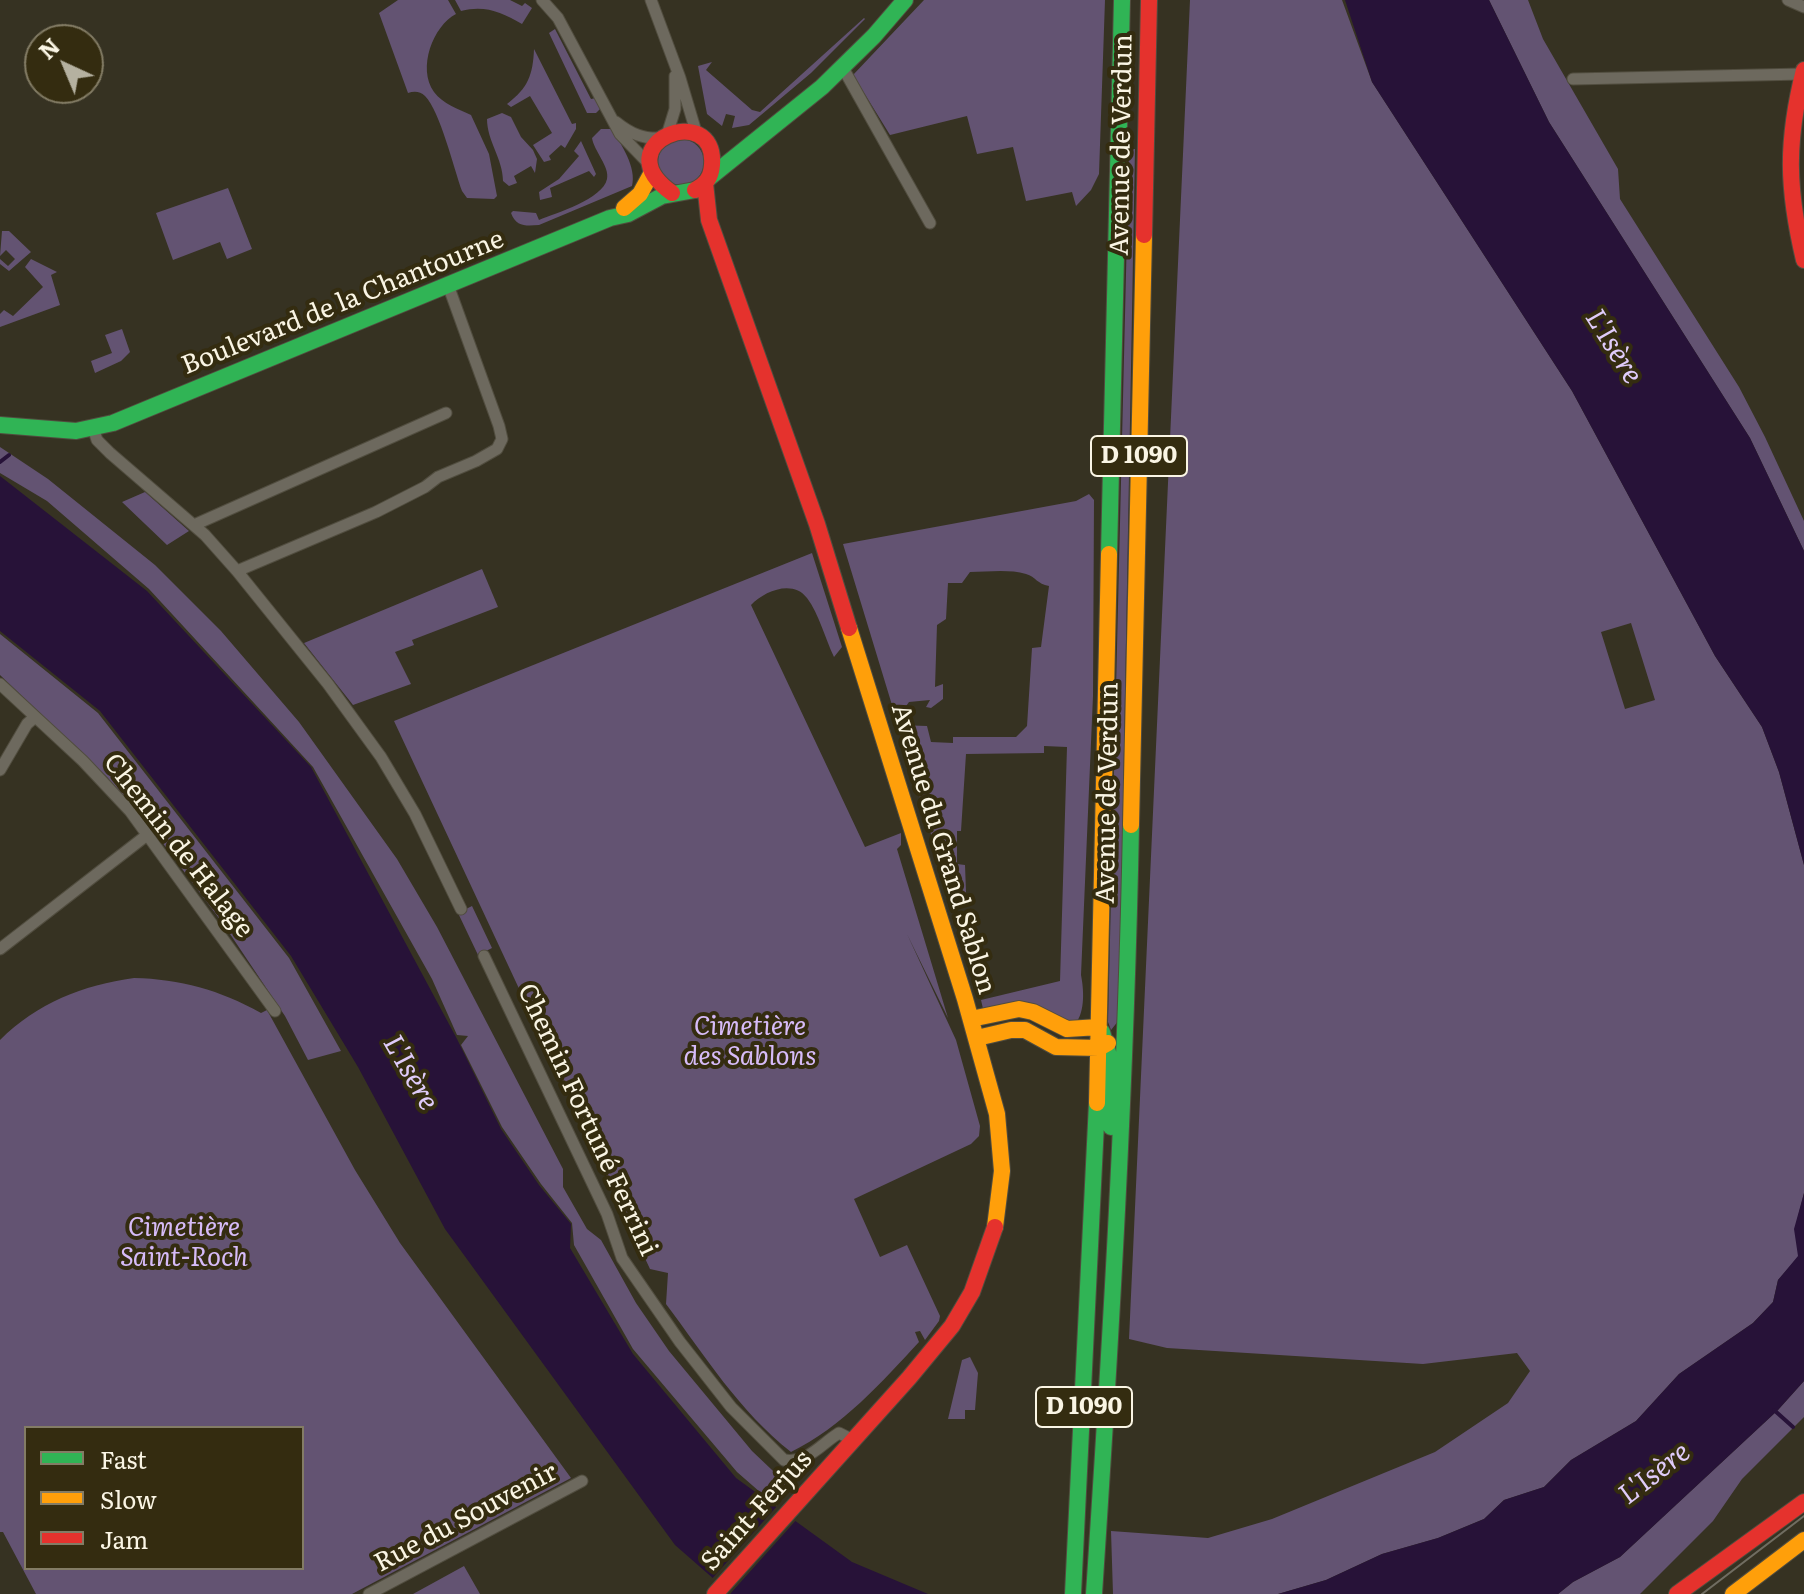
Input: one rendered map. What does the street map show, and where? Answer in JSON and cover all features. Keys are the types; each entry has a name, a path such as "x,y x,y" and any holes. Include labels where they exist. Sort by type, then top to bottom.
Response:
{"main road":[{"path":"707,180 713,162 711,153 697,135 679,131 664,137 651,153 650,170 656,182 678,194 697,190 843,68 905,0"},
{"name":"Avenue de Verdun","path":"1099,1027 1122,0"},
{"name":"Avenue de Verdun","path":"1094,1590 1127,1028 1151,0"},
{"path":"1804,72 1790,122 1787,167 1792,212 1804,260"},
{"path":"711,153 725,155 752,145"},
{"name":"Boulevard de la Chantourne","path":"610,218 635,201 648,183 650,170"},
{"name":"Avenue du Grand Sablon","path":"707,180 709,220 817,524 977,1038 997,1114 1002,1171 997,1219 972,1292 952,1326 834,1460"},
{"name":"Boulevard de la Chantourne","path":"93,428 133,416 610,218 633,213 654,199 678,194"},
{"name":"Avenue du Grand Sablon","path":"678,194 709,220"},
{"path":"0,425 66,430 93,428"},
{"path":"971,1019 1019,1009 1033,1012 1067,1029 1099,1027"},
{"name":"D 1090","path":"1073,1589 1104,1045 1099,1027"},
{"path":"977,1038 1025,1030 1056,1047 1104,1045 1127,1028"},
{"path":"1104,1045 1111,1056 1111,1139 1118,1199"},
{"name":"Saint-Ferjus","path":"715,1594 834,1460"},
{"path":"1677,1594 1804,1502"},
{"path":"1733,1594 1804,1540"}],"street":[{"path":"542,0 558,18 626,143 650,170"},
{"path":"651,0 697,135"},
{"path":"1788,0 1804,7"},
{"path":"843,68 930,223"},
{"path":"616,122 630,133 644,138 664,137 675,109 676,71"},
{"path":"1573,79 1804,72"},
{"path":"237,571 376,512 438,477 497,449 502,439 499,426 448,285"},
{"path":"194,525 446,413"},
{"path":"93,428 97,440 110,453 194,525 237,571 328,684 381,757 415,814 461,909"},
{"name":"Chemin de Halage","path":"0,684 110,789 275,1011"},
{"path":"0,770 27,724 35,717"},
{"path":"0,949 147,835"},
{"name":"Chemin Fortuné Ferrini","path":"484,956 611,1223 622,1258 680,1342 731,1407 784,1460 795,1462 806,1458 839,1433 853,1440"},
{"name":"Rue du Souvenir","path":"369,1594 582,1481"}],"green space":[{"path":"398,0 448,0 456,14 440,28 430,48 427,60 429,82 442,100 471,115 489,154 497,196 494,199 467,198 431,103 421,93 408,93 379,13"},
{"path":"455,0 510,0 532,8 522,24 493,11 461,11"},
{"path":"924,0 1105,0 1099,174 1091,190 1076,206 1072,192 1026,201 1013,147 977,154 967,116 890,135 853,75"},
{"path":"1190,0 1342,0 1372,82 1572,391 1715,656 1762,727 1779,772 1804,865 1804,1193 1795,1229 1799,1256 1778,1280 1773,1302 1753,1323 1679,1374 1636,1421 1571,1460 1544,1487 1504,1500 1484,1519 1438,1538 1382,1554 1326,1580 1278,1594 1113,1594 1111,1531 1208,1538 1272,1519 1435,1452 1508,1403 1530,1371 1517,1353 1423,1364 1167,1348 1129,1339","holes":["1631,623 1655,700 1625,709 1601,632"]},
{"path":"1489,0 1528,0 1543,39 1618,169 1620,199 1739,387 1765,437 1804,521 1804,551 1750,438 1549,122"},
{"path":"864,18 811,73 749,125 732,128 735,116 726,114 722,126 707,114 698,66 712,62 706,70 752,110 760,112"},
{"path":"555,29 591,99 596,98 601,108 596,113 587,113 549,33"},
{"path":"534,49 572,124 576,123 576,129 565,148 561,145 549,156 551,160 544,162 533,145 552,133 530,96 511,107 507,104 528,80"},
{"path":"502,113 511,117 537,159 535,173 531,166 514,176 517,183 509,186 503,181 487,119"},
{"path":"601,129 611,129 623,148 632,171 632,186 539,225 516,221 511,213 513,211 536,213 539,220 588,199 604,186 606,169 592,138"},
{"path":"681,139 690,140 697,146 703,153 703,171 697,178 690,184 681,185 672,184 665,178 659,171 658,162 659,153 665,146 672,140"},
{"path":"581,141 596,174 594,177 589,171 550,188 552,197 540,200 539,192 559,179 579,156 574,151"},
{"path":"1129,149 1135,149 1119,1020 1111,1030 1108,1022"},
{"path":"228,188 252,249 227,259 220,242 173,260 156,213"},
{"path":"2,231 9,231 31,252 9,271 0,264 0,259 8,266 15,259 6,250 0,256"},
{"path":"31,259 57,272 51,275 60,305 0,327 0,314 4,310 13,316 43,287 25,267"},
{"path":"122,329 130,352 121,361 95,373 91,361 112,353 105,335"},
{"path":"0,447 48,479 155,565 221,631 299,722 397,859 437,927 563,1169 563,1187 587,1229 601,1240 636,1303 669,1351 752,1451 791,1488 776,1506 737,1472 633,1349 574,1245 572,1223 502,1127 461,1045 468,1036 457,1035 432,979 313,767 149,589 47,501 0,473"},
{"path":"145,492 189,531 167,545 122,502"},
{"path":"1089,494 1094,500 1093,696 1082,1006 1076,1023 984,1013 981,1000 1060,981 1067,747 1044,746 1044,753 966,754 961,831 957,831 957,864 965,865 966,892 962,897 954,897 949,894 898,725 927,726 931,742 953,743 953,737 1016,737 1027,726 1032,648 1041,647 1049,586 1026,574 1005,571 970,572 962,583 948,583 946,619 937,625 935,687 943,684 943,699 931,708 926,707 930,700 909,702 904,709 892,705 843,544 1076,501"},
{"name":"Cimetière des Sablons","path":"812,553 842,647 834,657 815,611 801,592 779,589 763,595 751,605 865,847 901,833 901,845 897,849 948,1018 907,934 956,1040 980,1126 979,1136 971,1144 854,1199 880,1257 907,1245 940,1316 939,1321 925,1340 920,1331 915,1332 919,1342 860,1403 827,1430 791,1452 739,1401 666,1304 668,1273 650,1269 394,721"},
{"path":"482,569 498,607 412,640 414,645 395,652 411,684 353,705 304,643"},
{"path":"0,634 98,713 289,958 341,1051 308,1060 285,1016 224,925 156,834 107,777 0,675"},
{"path":"472,906 492,948 478,955 458,913"},
{"name":"Cimetière Saint-Roch","path":"134,978 184,983 215,992 261,1013 267,1010 355,1170 400,1243 571,1478 352,1594 36,1594 3,1532 0,1532 0,1040 45,1006 97,985"},
{"path":"970,1357 978,1373 975,1410 965,1410 965,1419 948,1419 962,1360"},
{"path":"1804,1381 1804,1417 1742,1479 1713,1521 1640,1594 1558,1594 1573,1582 1620,1557 1778,1410"},
{"path":"464,1566 480,1594 413,1594"}],"water":[{"name":"L'Isère","path":"1345,0 1489,0 1549,122 1750,438 1804,551 1804,865 1779,772 1762,727 1715,656 1572,391 1372,82"},
{"name":"L'Isère","path":"0,476 147,591 311,767 457,1039 501,1129 539,1185 571,1224 570,1248 633,1354 736,1478 852,1562 928,1594 731,1594 675,1545 445,1229 358,1067 291,956 100,711 0,631"},
{"name":"L'Isère","path":"1804,1193 1804,1381 1778,1410 1620,1557 1573,1582 1558,1594 1278,1594 1326,1580 1382,1554 1438,1538 1484,1519 1504,1500 1544,1487 1571,1460 1636,1421 1679,1374 1753,1323 1773,1302 1778,1280 1798,1256 1794,1229"}],"pier":[{"path":"779,1504 798,1518 730,1594 725,1594 710,1581"}],"waterway":[{"path":"0,462 9,455"},
{"path":"1774,1410 1793,1427"}],"tram line":[{"path":"1702,1594 1804,1516"}],"traffic: fast":[{"path":"709,178 822,87 874,36 905,0"},
{"path":"1109,554 1122,0"},
{"path":"0,425 76,431 113,423 610,218 628,214 662,196 695,190"},
{"path":"1094,1594 1117,1210 1131,825"},
{"path":"1102,1032 1112,1066 1111,1127"},
{"path":"1073,1594 1097,1103"}],"traffic: slow":[{"path":"624,208 640,194 651,174"},
{"path":"1131,825 1144,235"},
{"path":"1097,1103 1109,554"},
{"path":"849,628 965,999 997,1114 1002,1171 995,1227"},
{"path":"971,1019 1019,1009 1033,1012 1067,1029 1099,1027"},
{"path":"977,1038 1025,1030 1056,1047 1099,1048 1108,1043"},
{"path":"1733,1594 1804,1540"}],"traffic: jam":[{"path":"1144,235 1149,0"},
{"path":"1804,70 1794,120 1791,165 1794,210 1804,260"},
{"path":"672,193 654,175 649,158 655,145 668,136 683,132 698,134 709,145 710,174 705,183 695,190"},
{"path":"705,183 709,220 817,524 849,628"},
{"path":"715,1594 952,1326 972,1292 995,1227"},
{"path":"1677,1594 1804,1502"}]}
